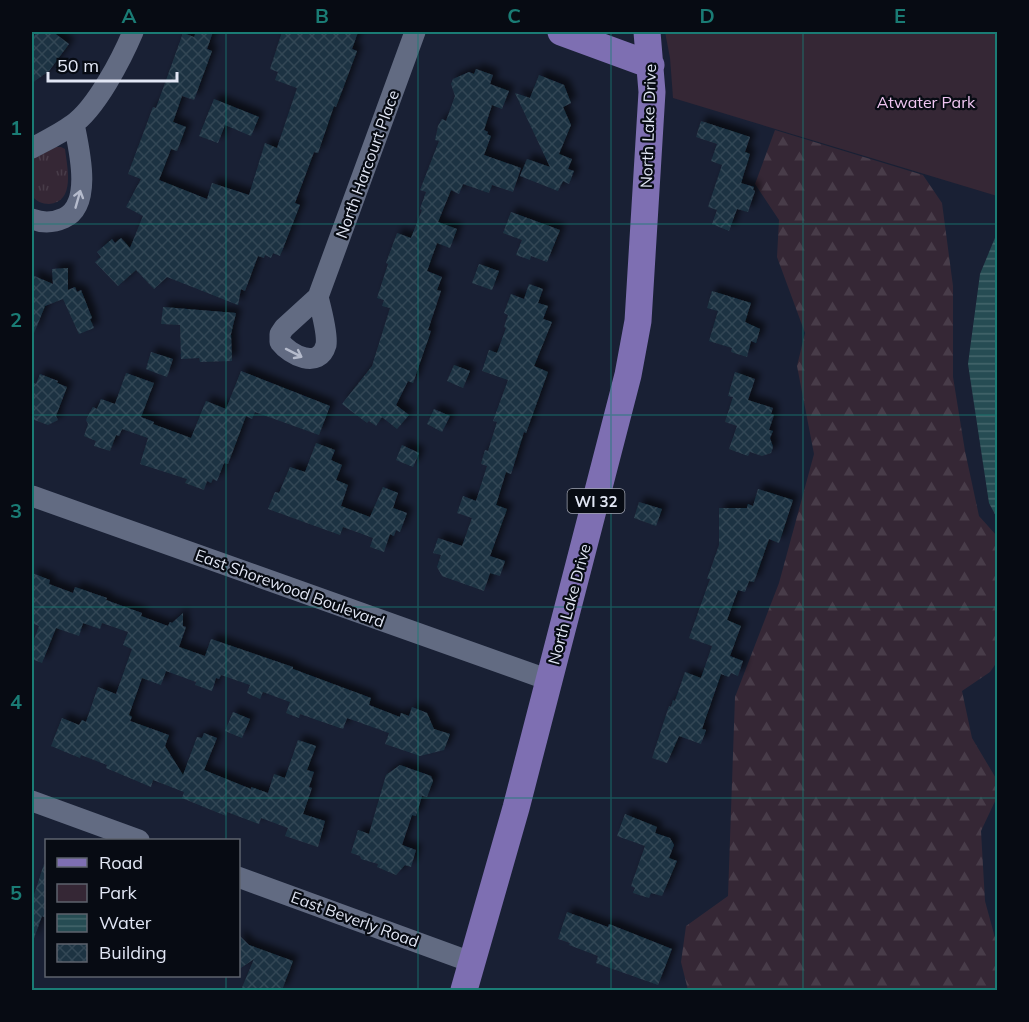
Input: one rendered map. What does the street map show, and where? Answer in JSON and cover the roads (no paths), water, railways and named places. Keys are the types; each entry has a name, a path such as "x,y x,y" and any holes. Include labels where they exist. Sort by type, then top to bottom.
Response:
{"main road":[{"path":"561,32 651,65"},
{"name":"North Lake Drive","path":"464,990 516,808 628,375 638,321 652,92 647,32"}],"street":[{"path":"32,148 74,124 88,110 116,66 133,32"},
{"name":"North Harcourt Place","path":"318,297 415,32"},
{"path":"32,219 56,222 69,215 76,207 79,199 81,171 80,152 74,124"},
{"name":"East Shorewood Boulevard","path":"32,496 549,680"},
{"path":"32,801 137,839"},
{"name":"East Beverly Road","path":"240,878 471,962"}],"water":[{"path":"997,233 998,518 989,503 968,364 980,274"}],"park label":[{"name":"Atwater Park","path":"926,102"}]}
